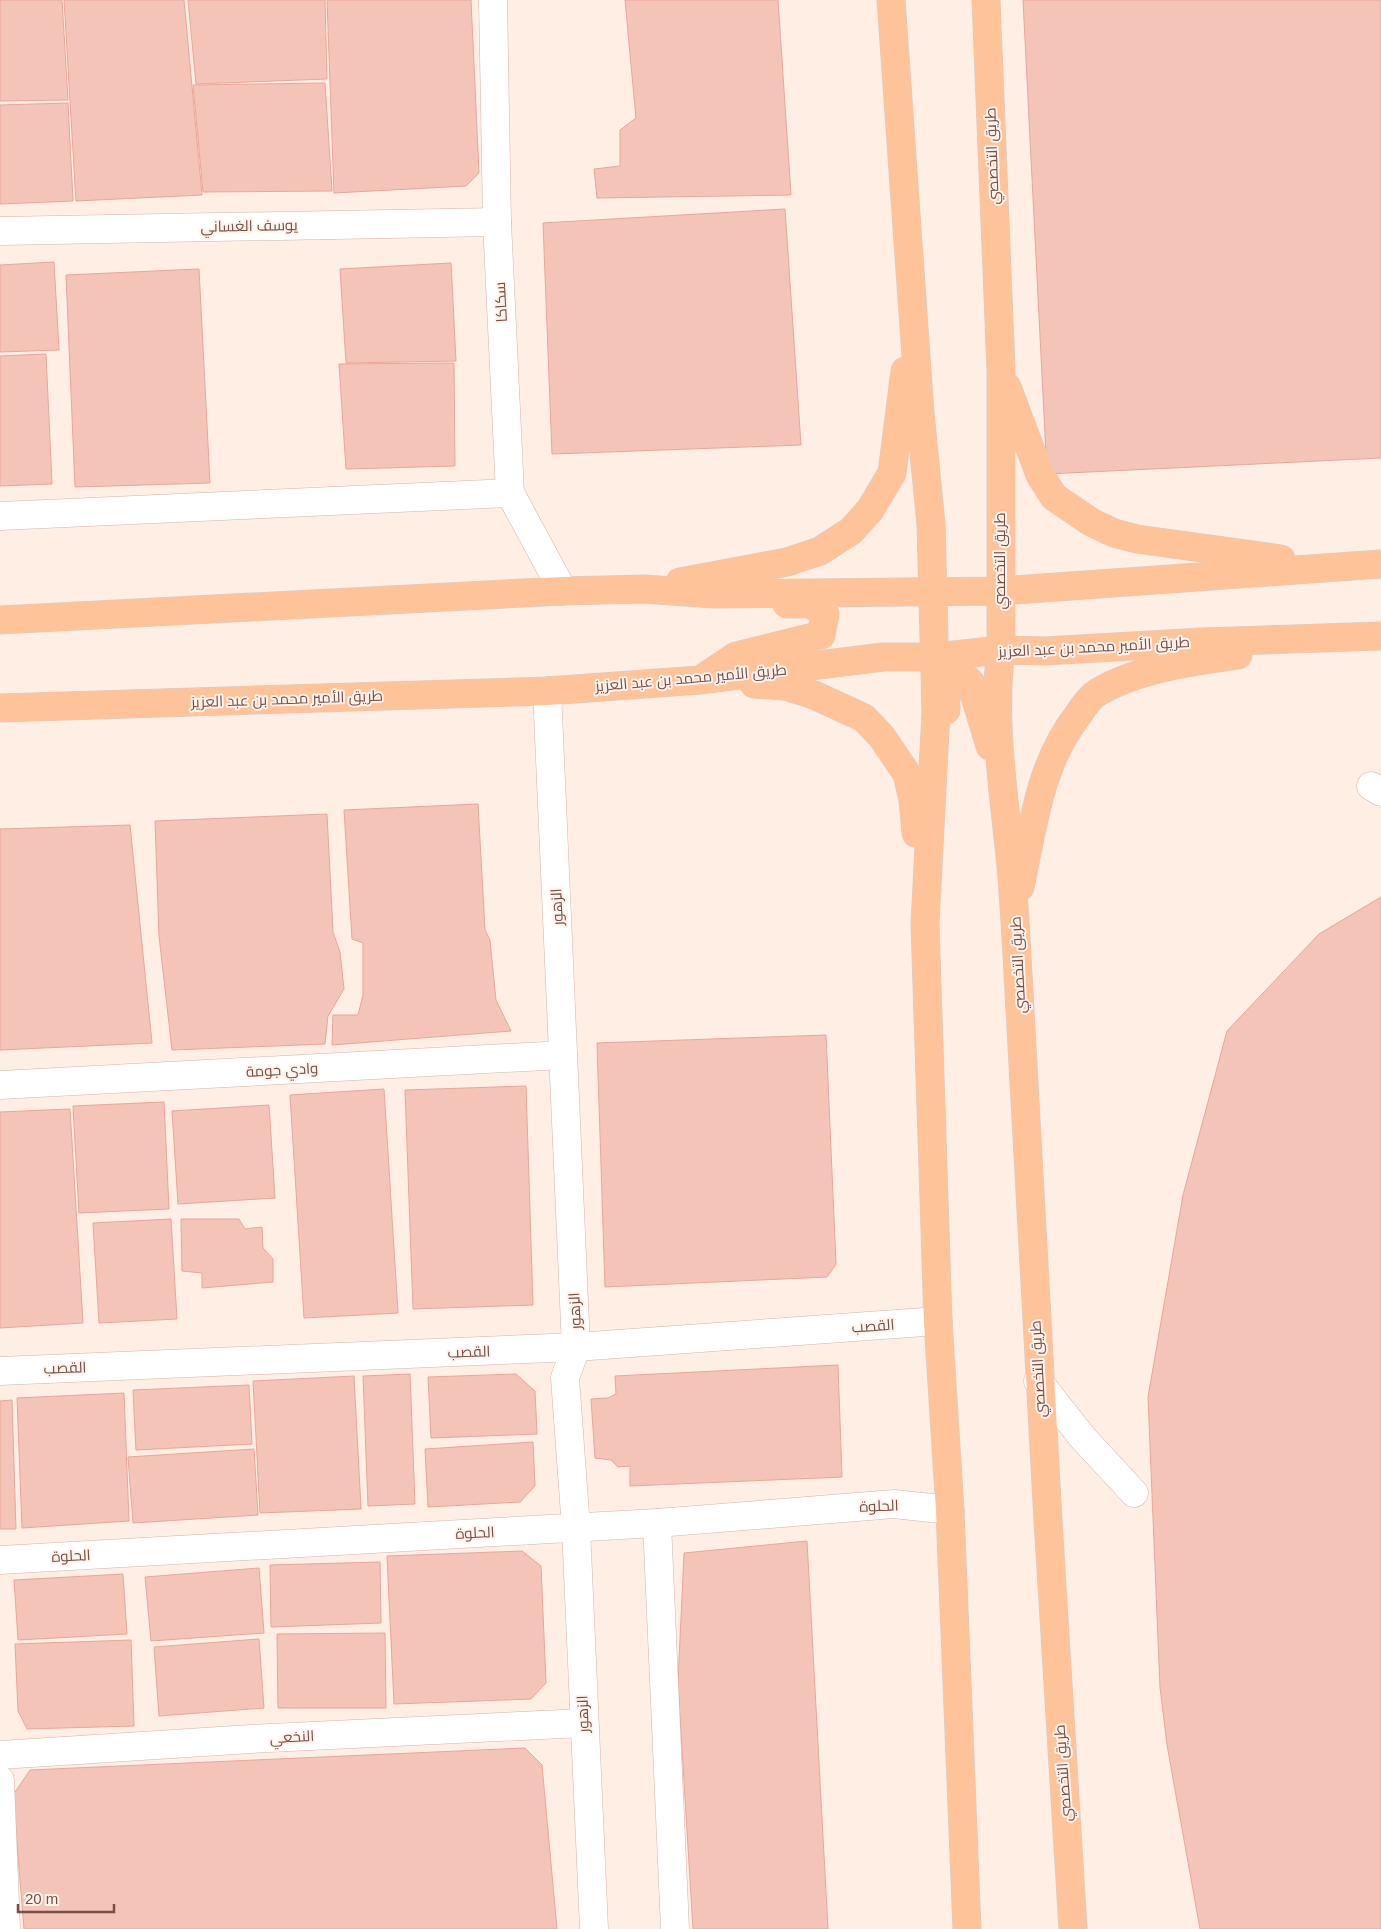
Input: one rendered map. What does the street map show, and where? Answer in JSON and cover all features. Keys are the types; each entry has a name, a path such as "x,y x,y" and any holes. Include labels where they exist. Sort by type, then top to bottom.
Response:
{"main road":[{"path":"891,0 930,524 931,592 935,657 936,712 925,924"},
{"name":"طريق التخصصي","path":"986,0 1001,370 1001,650 997,682 1002,786 1015,910 1038,1381 1073,1929"},
{"path":"644,589 786,562 820,551 850,532 870,510 892,473 914,308"},
{"path":"1001,370 1040,475 1054,497 1069,508 1114,533 1137,539 1332,566"},
{"path":"0,620 563,591 644,589 714,594 1000,591 1381,564"},
{"path":"700,680 736,656 821,635 825,614 810,604 764,603 714,594"},
{"name":"طريق الأمير محمد بن عبد العزيز","path":"0,708 546,692 700,680 883,657 935,657 1001,650 1046,651 1202,642 1345,639 1381,636"},
{"path":"1015,910 1038,798 1050,760 1070,724 1096,693 1137,676 1186,663 1345,639"},
{"path":"933,770 947,706 946,681 959,674 971,683 1002,786"},
{"path":"700,680 785,686 814,695 864,718 882,737 900,761 909,783 913,800 925,924 938,1321 950,1510 967,1929"}],"street":[{"name":"سكاكا","path":"493,0 498,222 510,493 563,591"},
{"name":"يوسف الغساني","path":"0,231 498,222"},
{"path":"0,516 510,493"},
{"path":"1345,639 1381,645"},
{"name":"الزهور","path":"546,692 576,1347 565,1378 576,1528 583,1723 594,1929"},
{"name":"وادي جومة","path":"0,1085 563,1055"},
{"name":"القصب","path":"0,1371 576,1347 938,1321"},
{"path":"1038,1381 1083,1438 1134,1493"},
{"name":"الحلوة","path":"0,1560 657,1523 894,1504 950,1510"},
{"path":"657,1523 675,1929"},
{"name":"النخعي","path":"0,1755 251,1739 583,1723"},
{"path":"0,1780 6,1929"}],"building":[{"path":"0,0 62,0 68,100 0,101"},
{"path":"64,0 184,0 202,195 76,201"},
{"path":"188,0 325,0 327,79 196,84"},
{"path":"327,0 471,0 479,173 466,186 334,193"},
{"path":"625,0 778,0 791,195 597,198 594,169 620,166 620,130 636,118"},
{"path":"1023,0 1381,0 1381,458 1047,474"},
{"path":"325,83 332,191 203,192 193,85"},
{"path":"68,103 73,201 0,204 0,105"},
{"path":"785,209 801,445 552,454 543,223"},
{"path":"54,262 59,350 0,352 0,265"},
{"path":"451,263 456,361 346,363 340,269"},
{"path":"199,269 210,483 75,487 66,275"},
{"path":"46,354 52,484 0,486 0,356"},
{"path":"454,363 455,466 346,469 339,364"},
{"path":"478,804 485,930 490,940 496,1000 511,1031 332,1045 333,1015 358,1015 363,995 363,943 352,939 344,810"},
{"path":"327,814 333,932 340,952 344,989 328,1016 325,1044 172,1050 159,936 155,821"},
{"path":"130,825 152,1043 0,1050 0,829"},
{"path":"1381,897 1381,1929 1200,1929 1167,1745 1160,1687 1148,1397 1183,1195 1227,1031 1319,934"},
{"path":"826,1035 836,1264 827,1277 605,1287 597,1043"},
{"path":"526,1086 533,1305 413,1309 405,1090"},
{"path":"384,1089 398,1313 304,1318 290,1095"},
{"path":"164,1102 169,1209 79,1213 73,1106"},
{"path":"269,1105 275,1198 178,1204 172,1111"},
{"path":"70,1109 83,1323 0,1328 0,1112"},
{"path":"171,1219 177,1319 99,1323 93,1223"},
{"path":"181,1219 239,1219 245,1229 262,1227 263,1248 273,1259 273,1282 202,1288 202,1273 182,1271"},
{"path":"838,1365 842,1477 630,1486 630,1466 618,1467 611,1460 595,1458 591,1399 608,1398 616,1394 615,1376"},
{"path":"410,1374 415,1504 368,1506 363,1376"},
{"path":"516,1374 535,1391 537,1434 431,1438 428,1377"},
{"path":"354,1376 361,1509 260,1513 253,1381"},
{"path":"249,1385 252,1444 136,1450 133,1390"},
{"path":"124,1393 129,1521 22,1528 17,1398"},
{"path":"12,1400 16,1529 0,1529 0,1401"},
{"path":"533,1442 535,1486 520,1502 428,1507 425,1449"},
{"path":"254,1449 258,1515 133,1523 128,1457"},
{"path":"807,1541 828,1929 693,1929 678,1683 684,1553"},
{"path":"522,1551 541,1566 546,1683 531,1699 394,1704 387,1556"},
{"path":"380,1562 381,1623 271,1627 270,1565"},
{"path":"259,1568 264,1633 151,1641 145,1577"},
{"path":"123,1574 127,1634 18,1640 14,1580"},
{"path":"385,1633 386,1708 278,1708 277,1634"},
{"path":"259,1639 264,1708 159,1716 154,1647"},
{"path":"131,1640 134,1726 27,1729 18,1711 15,1644"},
{"path":"525,1748 542,1765 557,1929 24,1929 13,1795 30,1770"}]}
